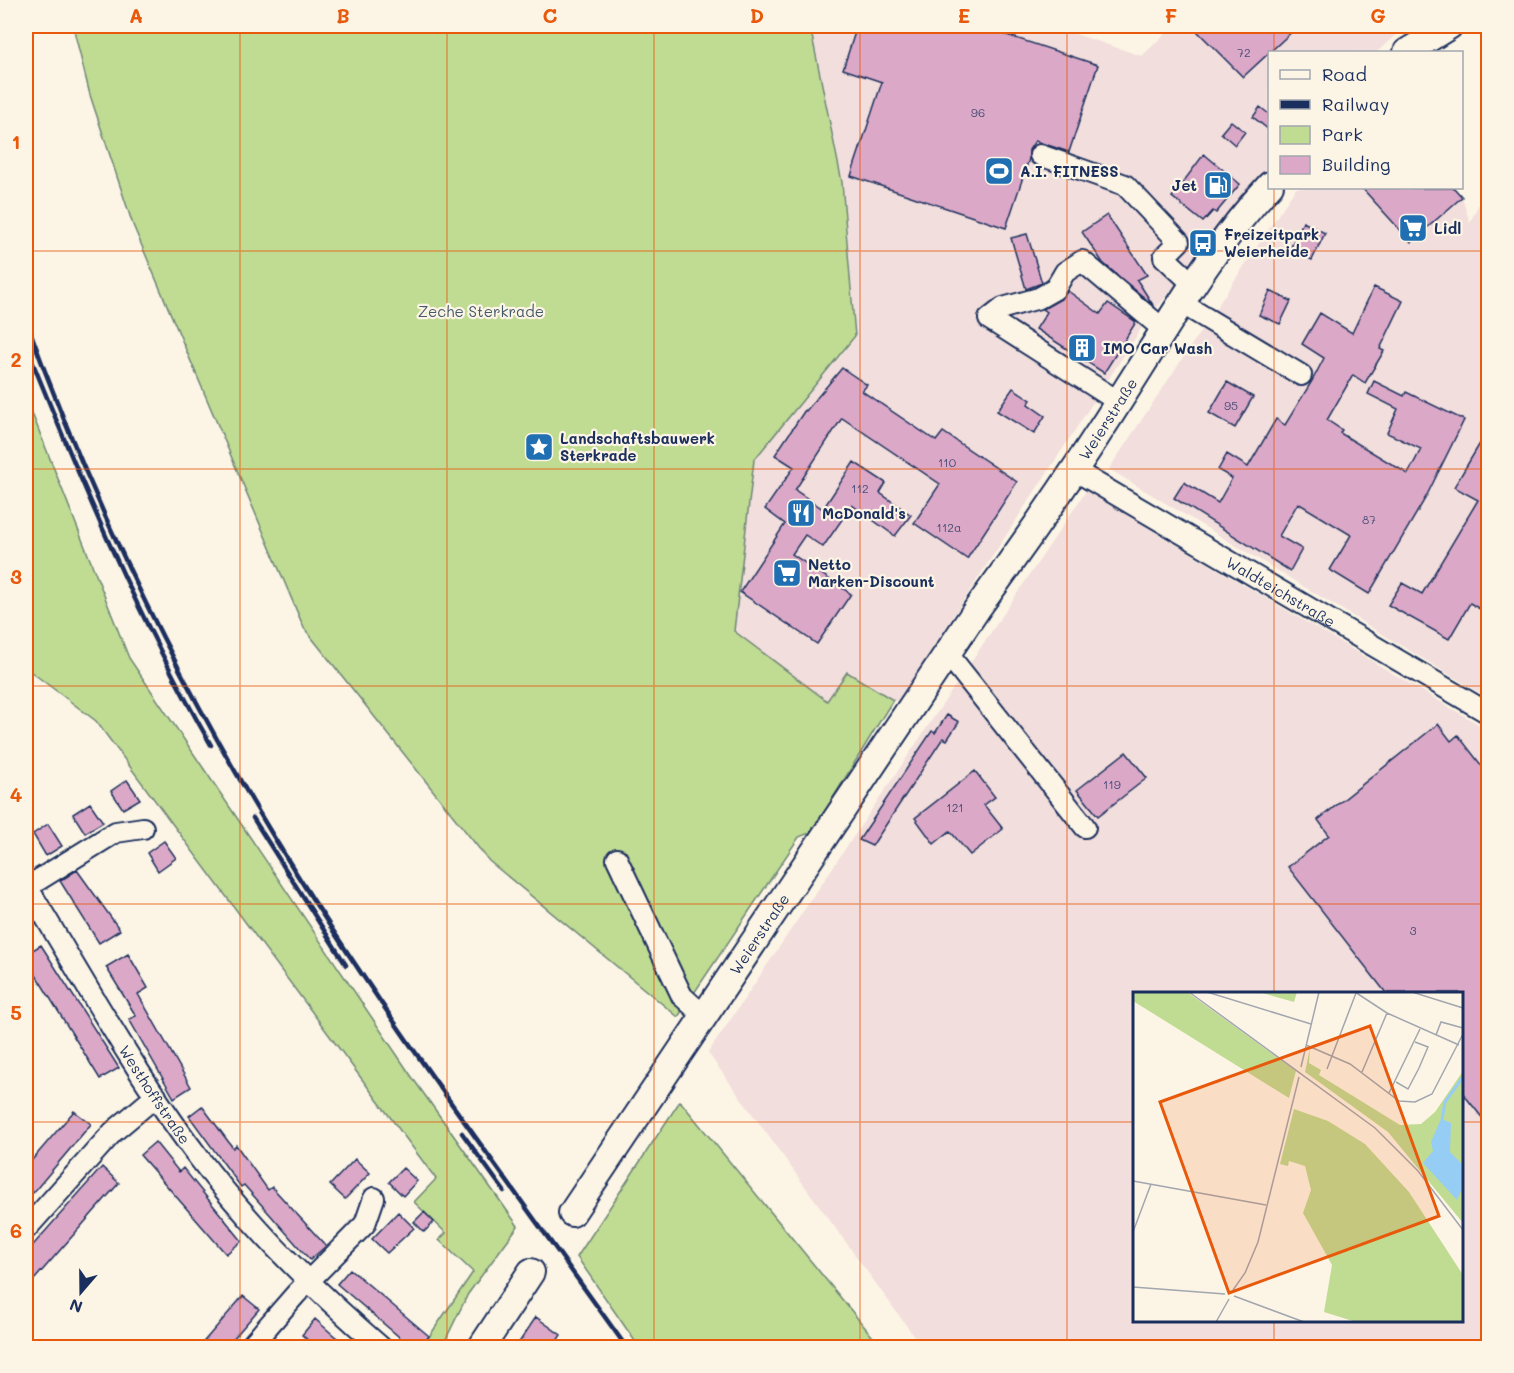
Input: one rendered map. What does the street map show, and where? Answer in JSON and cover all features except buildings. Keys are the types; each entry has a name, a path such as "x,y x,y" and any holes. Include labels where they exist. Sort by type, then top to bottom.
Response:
{"main road":[{"path":"1409,51 1449,26"},
{"name":"Weierstraße","path":"572,1214 947,653 1074,470 1188,294 1268,186"},
{"path":"481,1347 531,1272"}],"street":[{"path":"1040,155 1125,185 1179,242 1164,257 1188,294 1301,375"},
{"path":"1119,402 989,319 1003,308 1039,298 1055,289 1065,272 1082,261 1164,330"},
{"name":"Waldteichstraße","path":"1074,470 1488,713"},
{"path":"947,653 1085,827"},
{"name":"Westhoffstraße","path":"143,828 116,832 28,894 156,1096 214,1177 251,1222 308,1282 382,1347"},
{"path":"617,859 682,996 705,1017"},
{"path":"26,1229 112,1132 156,1096"},
{"path":"249,1347 365,1224 375,1198"}],"shaded area":[{"path":"811,26 1051,26 1142,56 1173,26 1405,26 1378,51 1268,51 1268,183 1259,182 1147,320 897,702 847,672 827,701 734,632 754,460 856,337 843,182"},
{"path":"1488,183 1488,698 1109,469 1295,189 1455,189 1462,197 1470,223"},
{"path":"1086,491 1488,730 1488,1347 922,1347 708,1053"}],"green space":[{"name":"Zeche Sterkrade","path":"73,26 810,26 842,182 855,336 754,460 734,631 827,701 847,672 893,700 812,832 799,837 678,1017 489,861 304,628 133,225 90,95"},
{"path":"26,398 129,658 414,1080 518,1226 468,1294 442,1347 422,1347 473,1272 439,1240 446,1233 414,1202 436,1179 96,721 26,668"},
{"path":"680,1101 881,1347 639,1347 577,1257"}],"railway":[{"path":"26,320 78,453 136,583 236,773 356,966 490,1158 627,1348"},
{"path":"26,346 89,499 135,599 211,745"},
{"path":"253,818 346,965"},
{"path":"462,1133 504,1191"}],"place":[{"name":"A.I. FITNESS","path":"999,171"},
{"name":"Jet","path":"1218,185"},
{"name":"Lidl","path":"1413,228"},
{"name":"Freizeitpark Weierheide","path":"1203,243"},
{"name":"IMO Car Wash","path":"1082,348"},
{"name":"Landschaftsbauwerk Sterkrade","path":"539,447"},
{"name":"McDonald's","path":"801,513"},
{"name":"Netto Marken-Discount","path":"787,573"}]}
